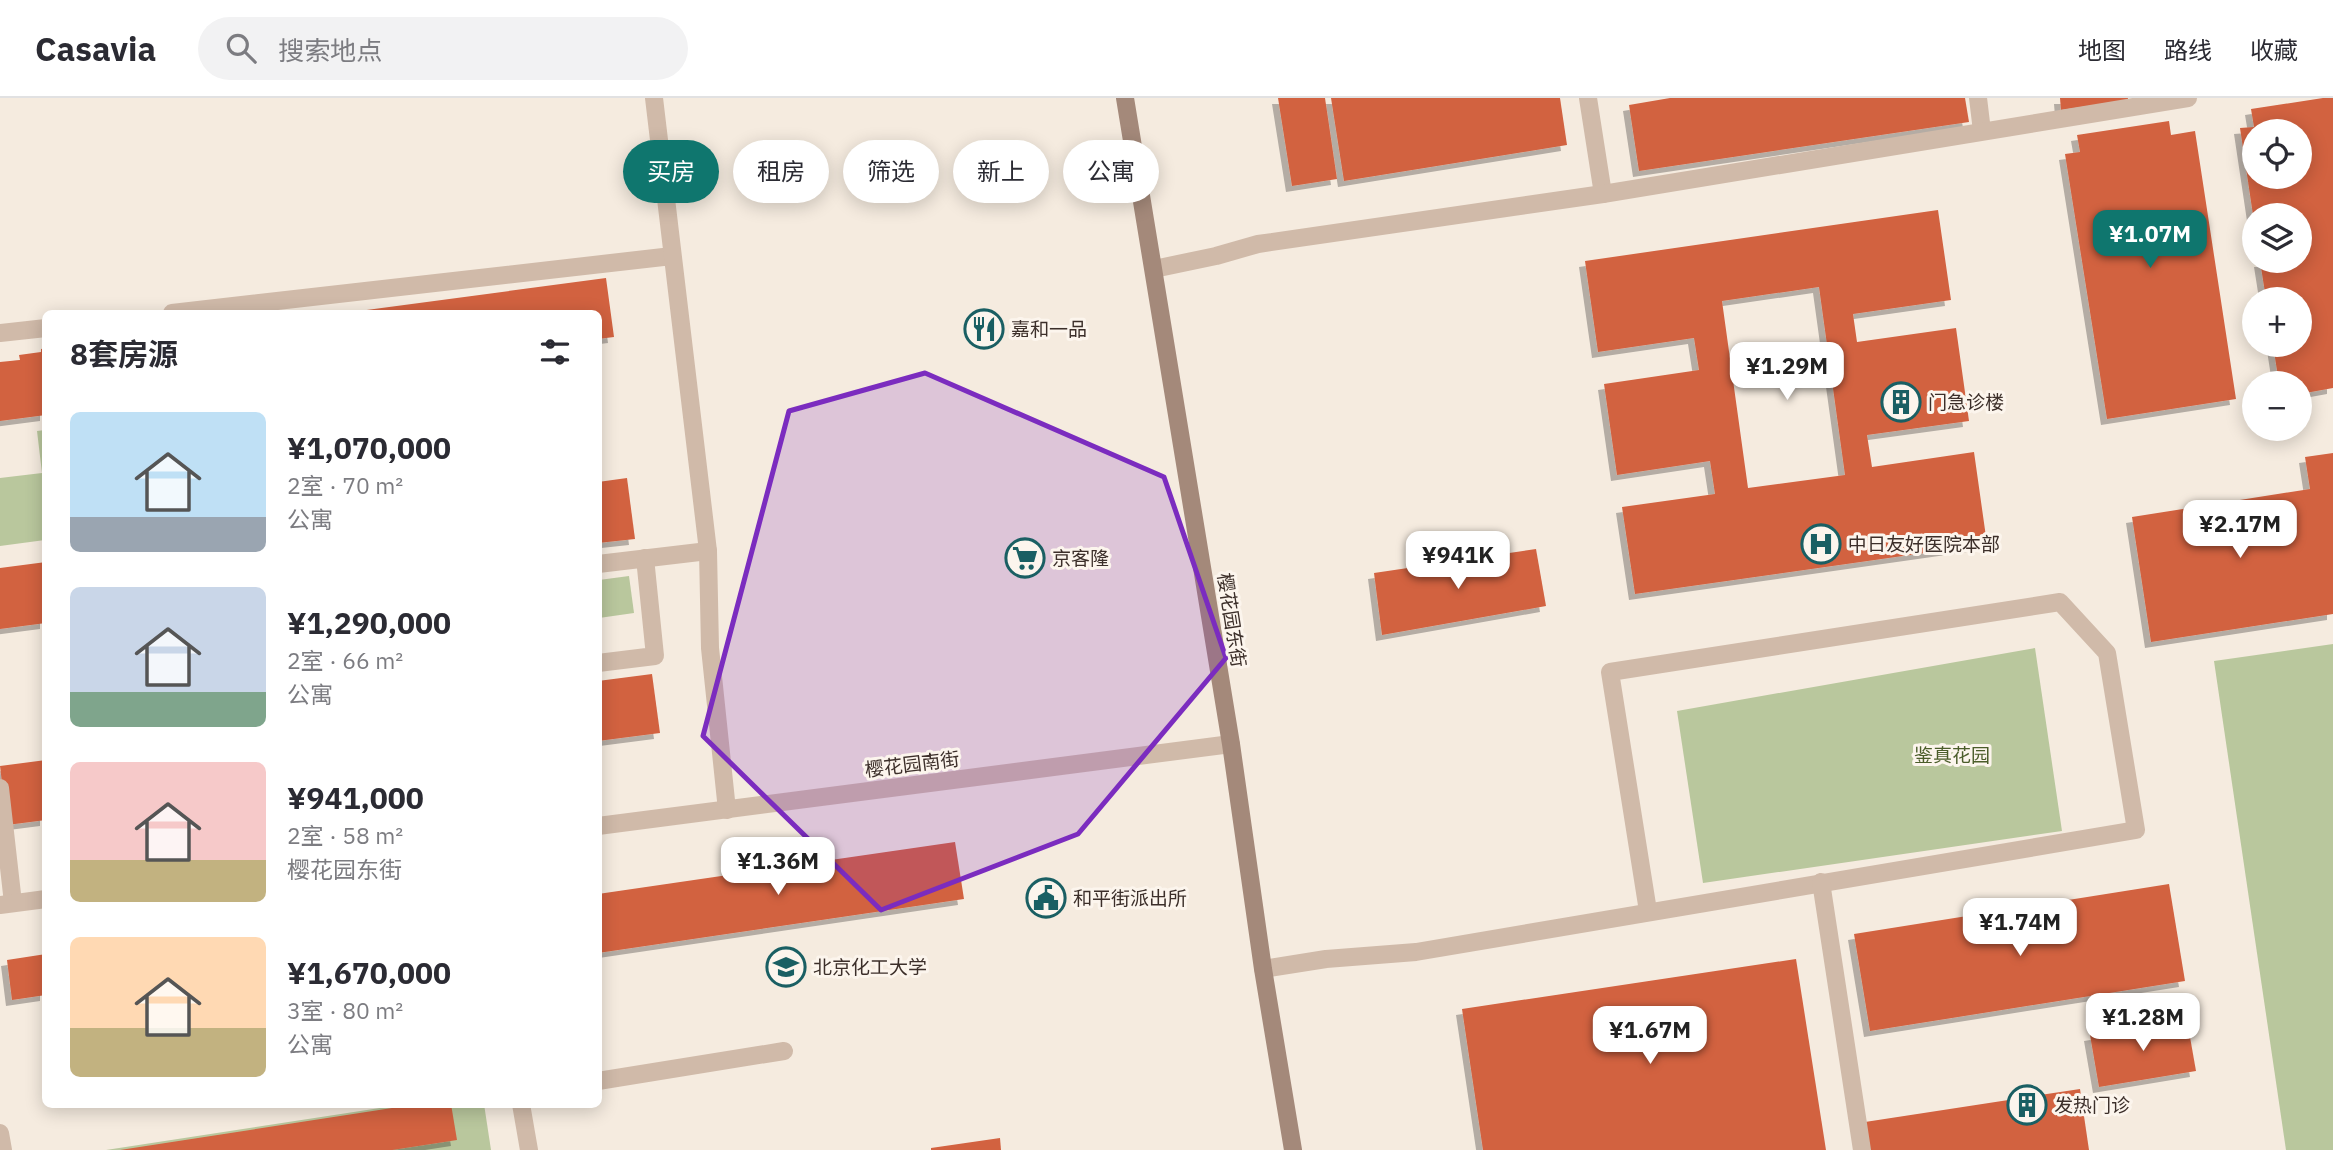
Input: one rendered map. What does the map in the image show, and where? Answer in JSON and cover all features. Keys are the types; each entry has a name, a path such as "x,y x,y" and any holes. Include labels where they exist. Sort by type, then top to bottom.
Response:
{"street":[{"path":"654,98 708,551 710,648 726,810"},
{"name":"樱花园东街","path":"1125,98 1231,744 1263,969 1293,1150"},
{"path":"1588,98 1603,194"},
{"path":"1978,98 1982,131"},
{"path":"1154,269 1258,244 1603,194 2188,98"},
{"path":"198,310 672,256"},
{"path":"0,333 42,328"},
{"path":"602,563 708,551"},
{"path":"602,663 655,656 645,558"},
{"path":"1263,969 1326,959 1416,952 2136,830 2106,653 2060,602 1610,673 1648,911"},
{"name":"樱花园南街","path":"602,826 1231,744"},
{"path":"0,788 6,904 42,900"},
{"path":"1821,882 1862,1150"},
{"path":"602,1080 784,1051"},
{"path":"522,1108 529,1150"}],"highlighted area":[{"path":"925,373 1164,477 1226,658 1078,834 881,910 703,736 789,411"}],"green space":[{"path":"42,430 42,473 37,431"},
{"path":"42,473 42,540 0,546 0,478"},
{"path":"629,576 634,613 602,618 602,580"},
{"path":"2333,644 2333,1150 2286,1150 2214,661"},
{"name":"鉴真花园","path":"2035,648 2062,831 1703,883 1677,711"},
{"path":"380,1108 485,1108 491,1150 106,1150"}],"building":[{"path":"1278,98 1325,98 1337,179 1292,186"},
{"path":"1331,98 1560,98 1567,145 1344,181"},
{"path":"1670,98 1965,98 1969,122 1639,171 1629,105"},
{"path":"2060,98 2128,98 2128,100 2061,110"},
{"path":"2333,98 2333,388 2312,392 2312,371 2277,371 2275,357 2312,357 2312,287 2264,287 2262,273 2312,273 2312,203 2251,203 2249,189 2312,189 2312,119 2253,119 2251,109"},
{"path":"2169,121 2171,135 2195,131 2236,399 2107,419 2065,154 2080,152 2077,135"},
{"name":"门急诊楼","path":"1938,210 1951,300 1853,314 1857,342 1956,328 1969,421 1867,435 1872,467 1974,452 1987,544 1635,594 1622,507 1715,494 1710,461 1617,475 1604,384 1699,370 1694,338 1598,352 1585,261","holes":["1819,287 1845,475 1748,488 1722,301"]},
{"path":"606,278 614,337 602,338 602,310 366,310"},
{"path":"41,349 42,416 0,421 0,362 20,360 19,355 41,352"},
{"path":"2333,453 2333,614 2151,642 2132,517 2310,489 2305,457"},
{"path":"627,478 635,539 602,543 602,481"},
{"path":"1536,549 1546,606 1382,635 1374,573"},
{"path":"42,563 42,624 0,629 0,568"},
{"path":"652,674 660,733 602,740 602,680"},
{"path":"42,761 42,821 7,825 0,766"},
{"path":"955,842 964,899 602,952 602,893"},
{"path":"2169,884 2185,981 1870,1031 1854,934"},
{"path":"42,955 42,996 12,1000 7,960"},
{"path":"1796,959 1826,1150 1483,1150 1462,1009"},
{"path":"2187,1020 2196,1071 2099,1087 2090,1035"},
{"name":"发热门诊","path":"2080,1089 2089,1150 1869,1150 1865,1122"},
{"path":"392,1108 452,1108 457,1140 392,1150 120,1150"},
{"path":"1000,1138 1001,1150 931,1150 931,1148"}],"place":[{"name":"嘉和一品","path":"984,329"},
{"name":"门急诊楼","path":"1901,402"},
{"name":"中日友好医院本部","path":"1821,544"},
{"name":"京客隆","path":"1025,558"},
{"name":"和平街派出所","path":"1046,898"},
{"name":"北京化工大学","path":"786,967"},
{"name":"发热门诊","path":"2027,1105"}]}
